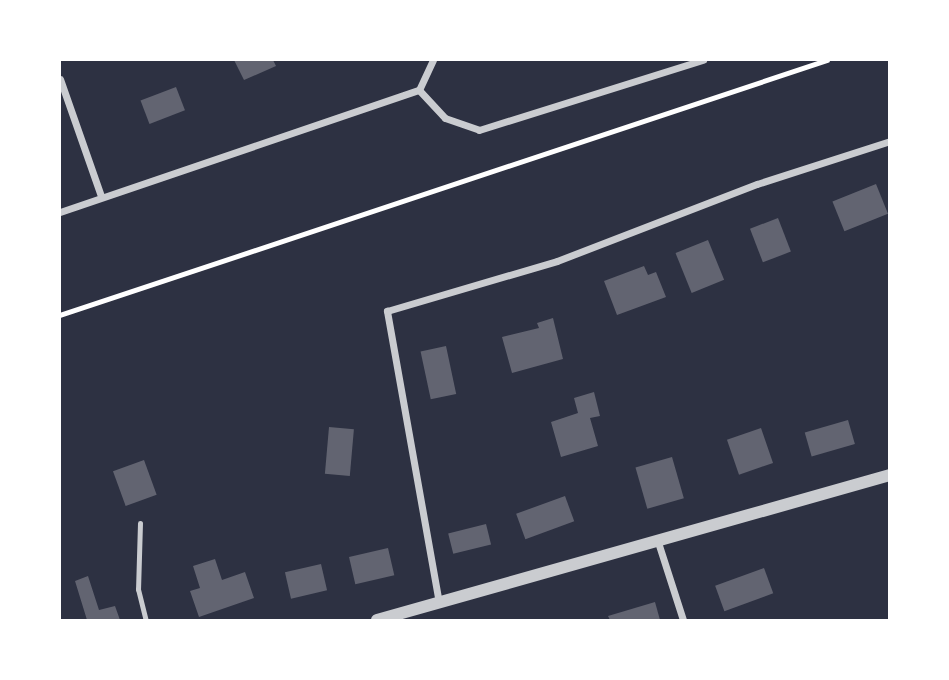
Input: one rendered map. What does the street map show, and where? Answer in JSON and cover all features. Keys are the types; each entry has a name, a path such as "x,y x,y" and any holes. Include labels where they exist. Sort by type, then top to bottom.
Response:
{"street":[{"path":"60,212 419,90 433,60"},
{"path":"419,90 445,118 479,130 703,60"},
{"path":"60,79 101,196"},
{"path":"439,603 387,311 557,261 757,184 890,141"},
{"path":"377,621 657,538 890,475"},
{"path":"657,538 683,621"}],"lane":[{"path":"140,523 138,589 146,621"}],"path":[{"path":"60,315 827,60"}],"building":[{"path":"234,60 273,60 276,66 244,80"},
{"path":"176,87 185,110 149,124 141,101"},
{"path":"876,184 888,214 844,231 832,202"},
{"path":"778,218 791,252 763,262 750,229"},
{"path":"708,240 724,280 692,293 676,253"},
{"path":"644,266 648,275 656,272 666,297 617,315 604,281"},
{"path":"553,318 563,359 512,373 502,337 539,328 537,323"},
{"path":"446,346 456,394 431,399 421,351"},
{"path":"594,392 600,416 590,418 598,446 561,457 551,422 578,413 574,398"},
{"path":"848,420 855,444 812,456 805,432"},
{"path":"329,427 354,429 350,476 325,474"},
{"path":"761,428 773,463 739,475 727,440"},
{"path":"672,457 684,498 647,509 635,467"},
{"path":"144,460 157,495 126,506 113,471"},
{"path":"565,496 574,521 525,539 516,514"},
{"path":"486,524 491,544 453,554 448,533"},
{"path":"388,548 394,575 355,584 349,557"},
{"path":"215,559 222,580 245,572 254,598 199,617 190,591 200,588 193,566"},
{"path":"321,564 327,590 291,599 285,572"},
{"path":"764,568 773,593 724,611 715,586"},
{"path":"88,576 99,610 115,606 120,620 87,620 75,581"},
{"path":"655,602 660,620 610,620 608,616"}]}
